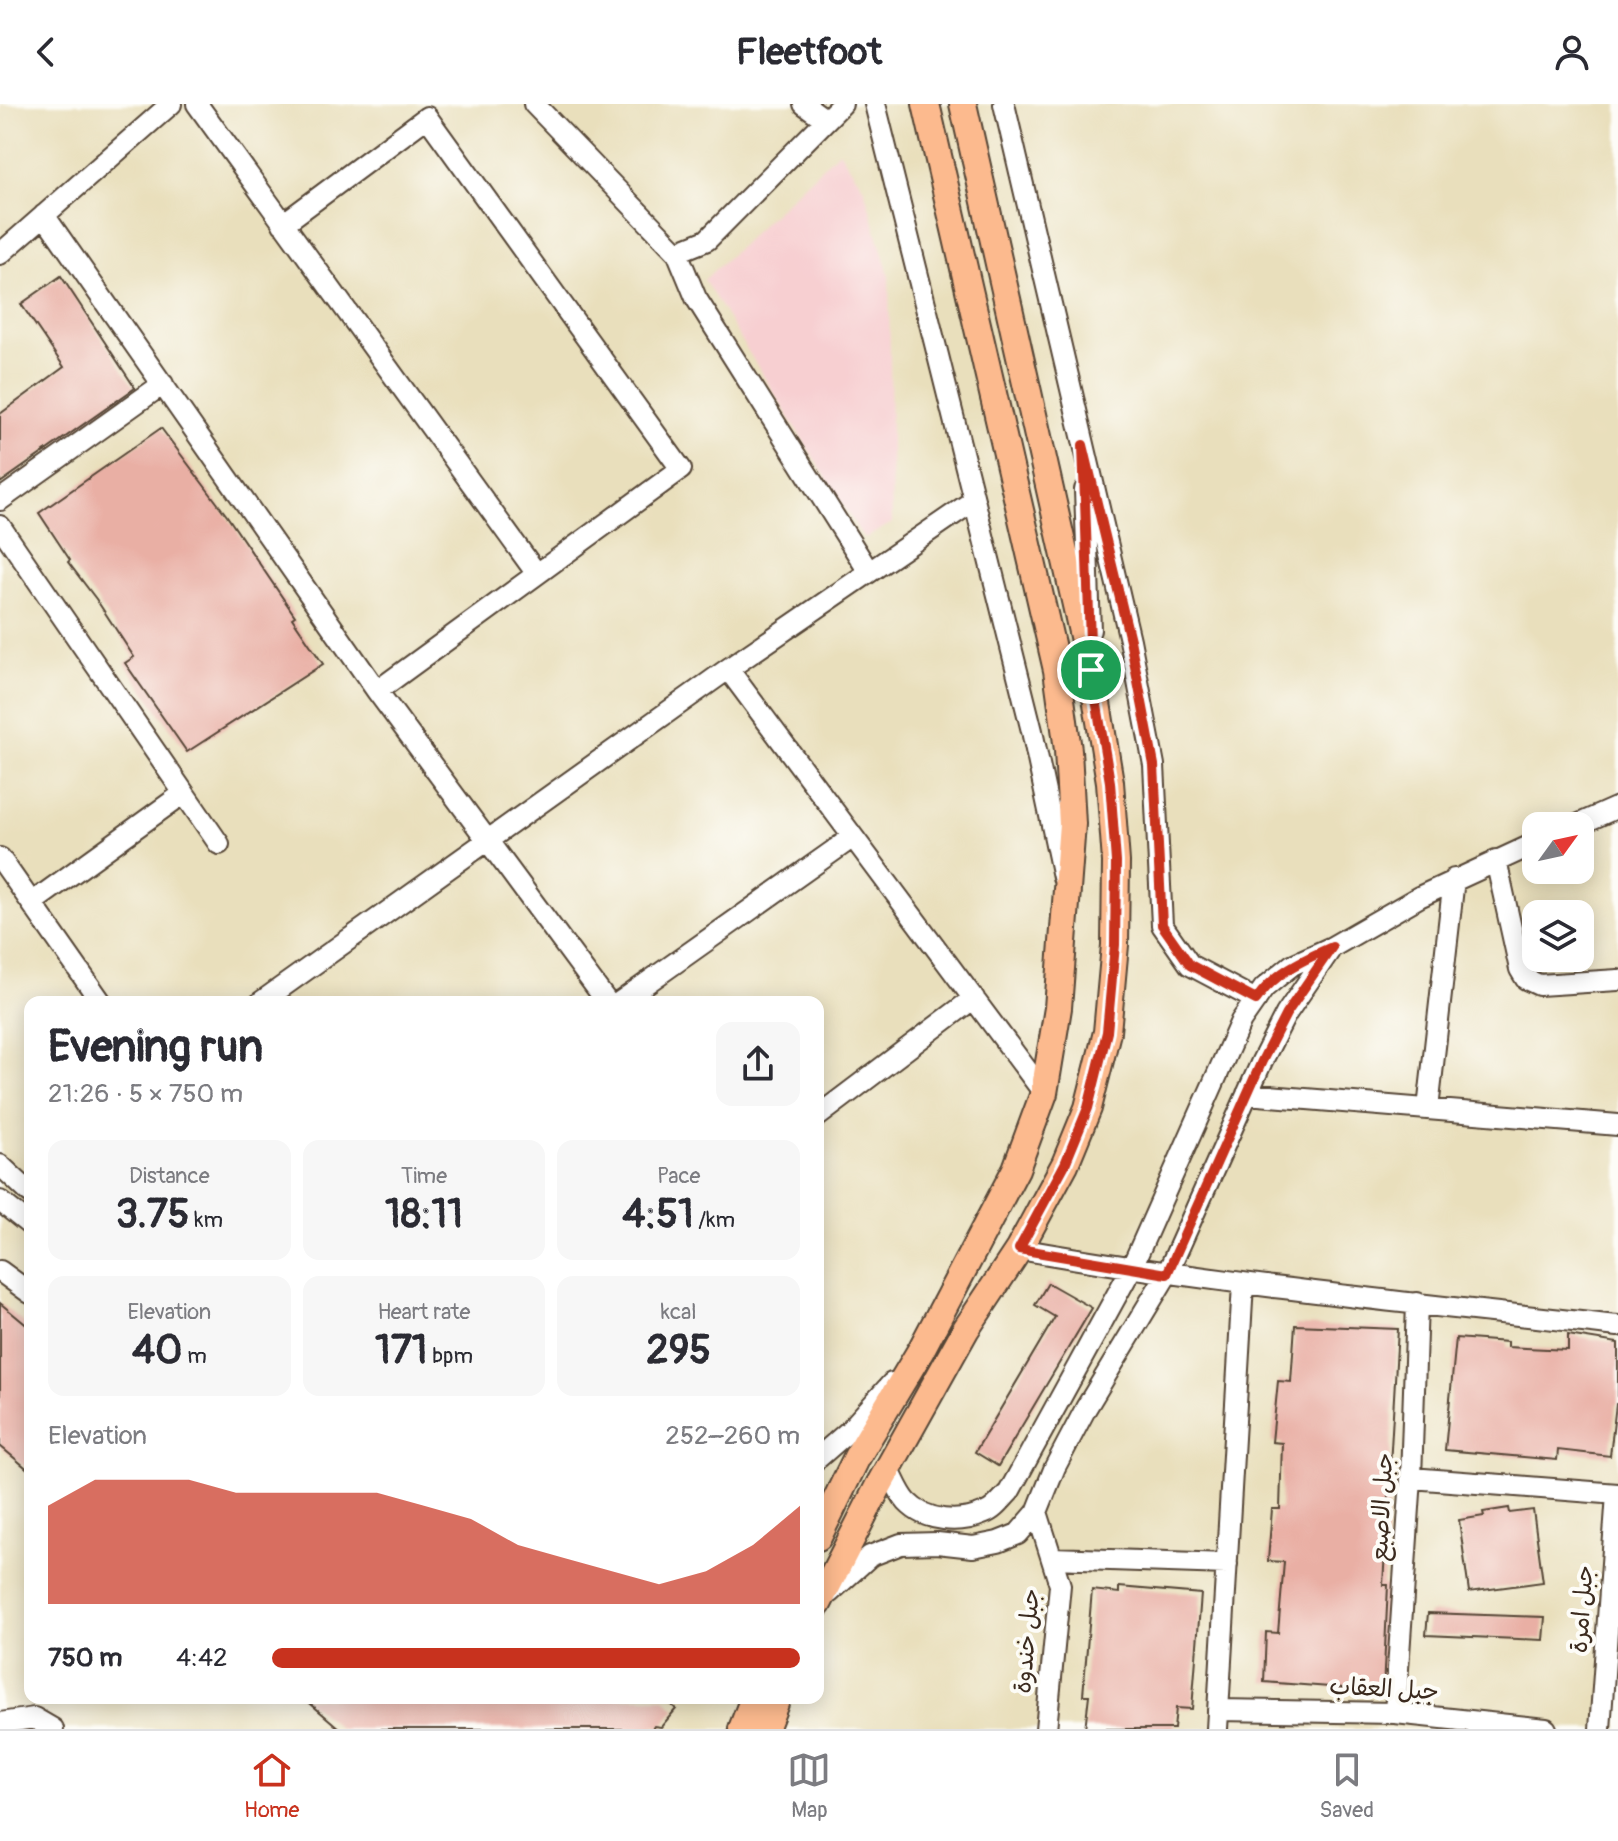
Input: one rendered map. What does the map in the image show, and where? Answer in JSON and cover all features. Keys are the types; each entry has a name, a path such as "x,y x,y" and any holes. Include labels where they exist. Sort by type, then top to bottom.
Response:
{"main road":[{"path":"824,1525 857,1457 921,1350 1016,1169 1044,1093 1058,1008 1068,903 1072,824 1068,750 1057,670 926,104"},
{"path":"824,1591 888,1468 966,1329 1019,1249 1065,1164 1088,1108 1107,1032 1115,945 1116,862 1110,782 1091,670 963,104"},
{"path":"741,1729 751,1704"},
{"path":"765,1729 775,1704"}],"street":[{"path":"0,254 171,104"},
{"path":"197,104 537,574"},
{"path":"534,104 677,252 696,298 869,572"},
{"path":"804,104 826,120"},
{"path":"677,252 707,240 842,104"},
{"path":"875,104 1032,731 1068,903"},
{"path":"1004,104 1130,640 1154,765 1162,925 1190,965 1256,1000"},
{"path":"283,224 427,117 681,469 377,691"},
{"path":"44,215 377,691 603,996"},
{"path":"0,500 163,384"},
{"path":"1083,445 1091,670"},
{"path":"269,996 728,669 973,501"},
{"path":"0,526 219,844"},
{"path":"728,669 1044,1093"},
{"path":"33,902 184,793"},
{"path":"1594,818 1618,807"},
{"path":"628,996 853,837"},
{"path":"888,1468 907,1502 922,1513 942,1520 965,1519 988,1513 1009,1492 1131,1269 1241,1021 1264,988 1292,965 1332,947 1454,879 1522,849"},
{"path":"0,858 97,996"},
{"path":"1496,860 1520,969 1526,979 1539,985 1618,980"},
{"path":"1428,1109 1454,879"},
{"path":"824,1598 870,1556 901,1544 937,1543 973,1547 998,1542 1018,1534 1037,1512 1055,1467 1086,1408 1167,1274 1286,1014 1332,947"},
{"path":"824,1111 974,998"},
{"path":"1247,1094 1618,1125"},
{"path":"0,1165 24,1182"},
{"path":"0,1201 24,1220"},
{"path":"1019,1249 1131,1269 1243,1284 1618,1326"},
{"path":"0,1271 24,1289"},
{"path":"1217,1720 1243,1284"},
{"name":"جبل الاصبع","path":"1395,1713 1411,1478 1417,1303"},
{"path":"824,1453 850,1430 921,1350"},
{"path":"1411,1478 1618,1494"},
{"name":"جبل امرة","path":"1600,1729 1618,1494"},
{"name":"جبل خندوة","path":"1037,1512 1060,1585 1046,1729"},
{"path":"1052,1558 1227,1564"},
{"path":"741,1729 746,1704"},
{"name":"جبل العقاب","path":"1217,1720 1395,1713 1546,1729"},
{"path":"0,1723 34,1718 53,1729"}],"shaded area":[{"path":"839,151 864,188 889,275 892,523 864,539 704,280"}],"building":[{"path":"61,276 135,388 0,483 0,414 64,367 21,304"},
{"path":"161,428 227,516 295,616 292,618 323,664 187,752 125,663 134,657 68,562 70,560 39,513"},
{"path":"1048,1283 1092,1308 998,1466 975,1452 1055,1317 1035,1305"},
{"path":"0,1303 24,1323 24,1466 0,1446"},
{"path":"1295,1325 1398,1329 1383,1585 1388,1585 1383,1691 1264,1682 1266,1632 1278,1633 1284,1562 1268,1561 1272,1509 1280,1509 1282,1443 1272,1442 1278,1381 1291,1382"},
{"path":"1568,1335 1618,1343 1618,1404 1610,1456 1558,1450 1557,1460 1445,1450 1456,1338 1507,1342 1507,1347 1568,1350"},
{"path":"1509,1508 1510,1513 1533,1510 1543,1582 1469,1592 1459,1520"},
{"path":"1119,1587 1201,1594 1192,1709 1176,1708 1174,1729 1085,1729 1089,1695 1083,1695 1092,1590 1119,1593"},
{"path":"1428,1613 1545,1617 1543,1640 1426,1635"},
{"path":"311,1704 671,1704 676,1709 661,1727 654,1726 652,1729 340,1729"}],"route":[{"path":"1083,445 1130,640 1154,765 1162,925 1190,965 1256,1000 1264,988 1292,965 1332,947 1286,1014 1262,1061 1167,1274 1019,1249 1065,1164 1088,1108 1107,1032 1115,945 1116,862 1110,782 1091,670 1083,445"}]}
